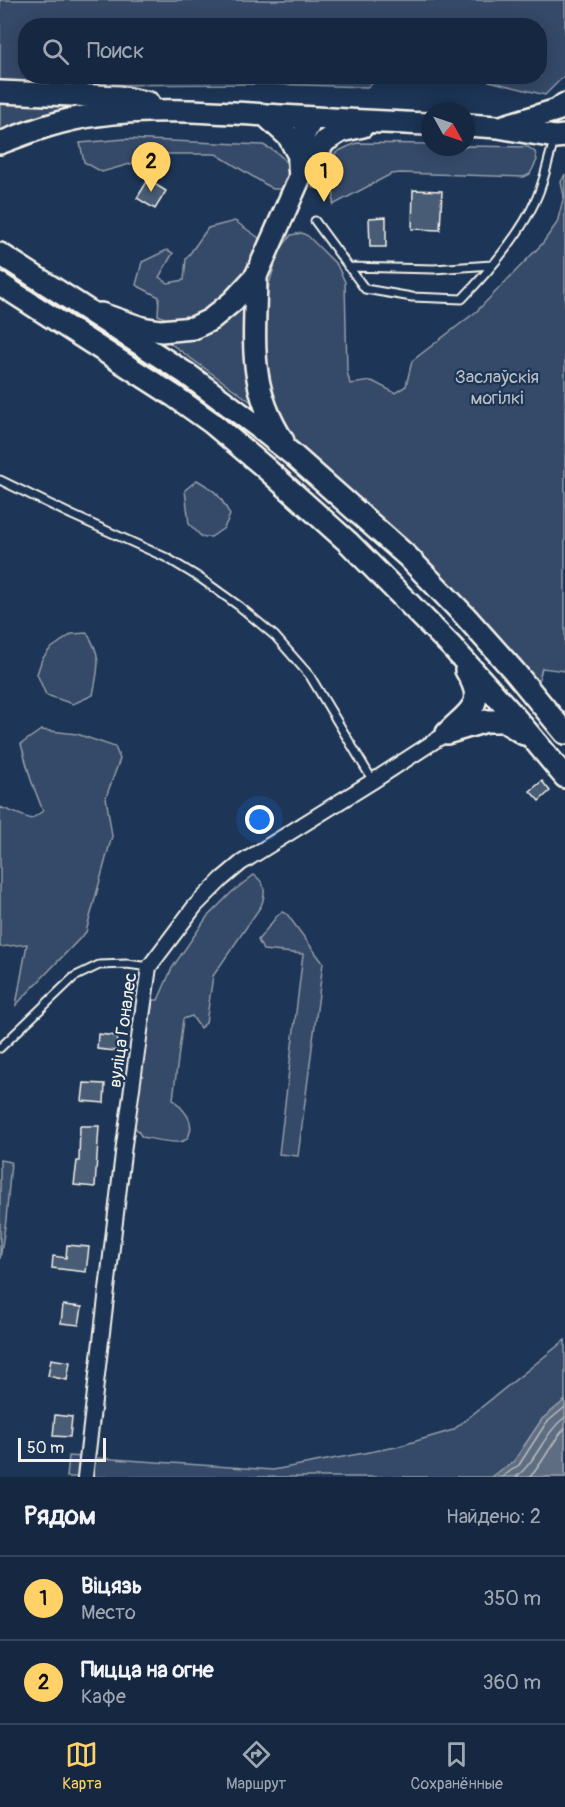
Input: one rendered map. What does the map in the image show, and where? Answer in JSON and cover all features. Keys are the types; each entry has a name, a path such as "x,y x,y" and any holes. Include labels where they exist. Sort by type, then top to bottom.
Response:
{"main road":[{"path":"0,92 119,97 180,110"},
{"path":"498,128 557,110 565,104"},
{"path":"0,142 68,120 96,115 180,110 421,124"},
{"path":"265,115 289,137 298,153"},
{"path":"313,118 322,130 325,141"},
{"path":"300,177 298,153 303,134 313,118"},
{"path":"90,311 142,328 160,331 181,331 210,320 233,301 256,276 300,177 325,141 341,131 378,123"},
{"path":"475,126 560,137"},
{"path":"0,254 187,374 292,454 408,557 514,671 565,733"},
{"path":"256,276 254,356 258,385 281,438 292,454"},
{"path":"0,284 131,367 212,423 262,465 348,542 452,647 565,777"},
{"path":"447,733 473,707 477,697 474,684 452,647"},
{"path":"447,733 486,721 504,721 537,743"}],"street":[{"name":"вуліца Гоналес","path":"85,1477 123,1157 150,967 195,906 234,868 447,733"}],"lane":[{"path":"315,221 365,289 412,297 462,299 492,265 526,219 538,196 548,157 560,137"},
{"path":"348,267 434,269 492,265"},
{"path":"0,480 167,558 200,578 248,614 275,636 310,676 373,782"},
{"path":"0,1048 74,977 99,965 127,964 150,967"}],"green space":[{"path":"0,0 565,0 565,75 545,95 501,84 547,84 547,18 18,18 18,82 0,81"},
{"path":"70,84 267,84 94,85"},
{"path":"267,84 372,84 367,87"},
{"path":"0,100 98,104 55,112 0,130"},
{"path":"125,139 263,145 282,157 289,174 284,189 273,189 216,154 165,154 102,172 84,162 80,143"},
{"path":"357,143 421,144 421,156 475,156 475,146 528,147 535,152 537,160 530,174 524,177 391,174 333,205 334,193 331,190 312,187 328,159"},
{"name":"Заслаўскія могілкі","path":"565,174 565,671 542,668 537,687 288,439 278,424 261,343 269,284 279,251 291,235 302,233 308,236 337,265 345,282 347,371 350,384 372,381 395,393 406,386 412,361 477,311 542,244 557,223 564,196 561,182"},
{"path":"235,221 259,238 253,262 236,287 206,314 175,323 158,315 159,297 136,285 142,262 167,250 173,253 159,277 168,283 184,280 186,259 208,228"},
{"path":"248,292 244,320 245,342 261,409 167,341"},
{"path":"197,480 217,494 230,515 224,528 211,537 202,537 189,524 185,490"},
{"path":"87,633 95,649 98,663 93,695 73,704 46,695 37,674 42,659 50,649 72,634"},
{"path":"41,730 77,734 115,747 120,759 106,797 112,836 86,932 16,1005 27,944 0,947 0,807 31,819 43,811 21,744"},
{"path":"254,875 263,885 263,901 213,976 206,1023 200,1028 192,1016 183,1019 173,1099 190,1122 189,1136 180,1142 142,1137 133,1124 153,1000 158,1000 172,968 207,917 232,892"},
{"path":"282,912 287,914 323,963 298,1156 279,1154 303,954 263,950 258,940"},
{"path":"0,1160 11,1162 0,1259"},
{"path":"565,1340 565,1477 67,1477 69,1456 273,1470 396,1447 453,1430"}],"water":[{"path":"565,1400 565,1477 491,1477 514,1461 542,1419"}],"building":[{"path":"148,180 166,191 155,209 137,198"},
{"path":"413,190 442,191 440,230 412,229"},
{"path":"386,217 386,247 370,247 369,218"},
{"path":"542,781 550,791 539,801 530,791"},
{"path":"98,1034 117,1036 116,1051 97,1049"},
{"path":"84,1083 105,1084 104,1103 82,1101"},
{"path":"80,1126 99,1126 95,1187 74,1185 77,1161 79,1161"},
{"path":"67,1245 89,1247 86,1272 52,1268 53,1256 66,1258"},
{"path":"63,1305 82,1307 79,1325 61,1323"},
{"path":"51,1359 70,1362 67,1380 48,1376"},
{"path":"55,1415 72,1417 70,1437 53,1436"}],"place":[{"name":"Пицца на огне","path":"151,192"},
{"name":"Віцязь","path":"324,202"}]}
